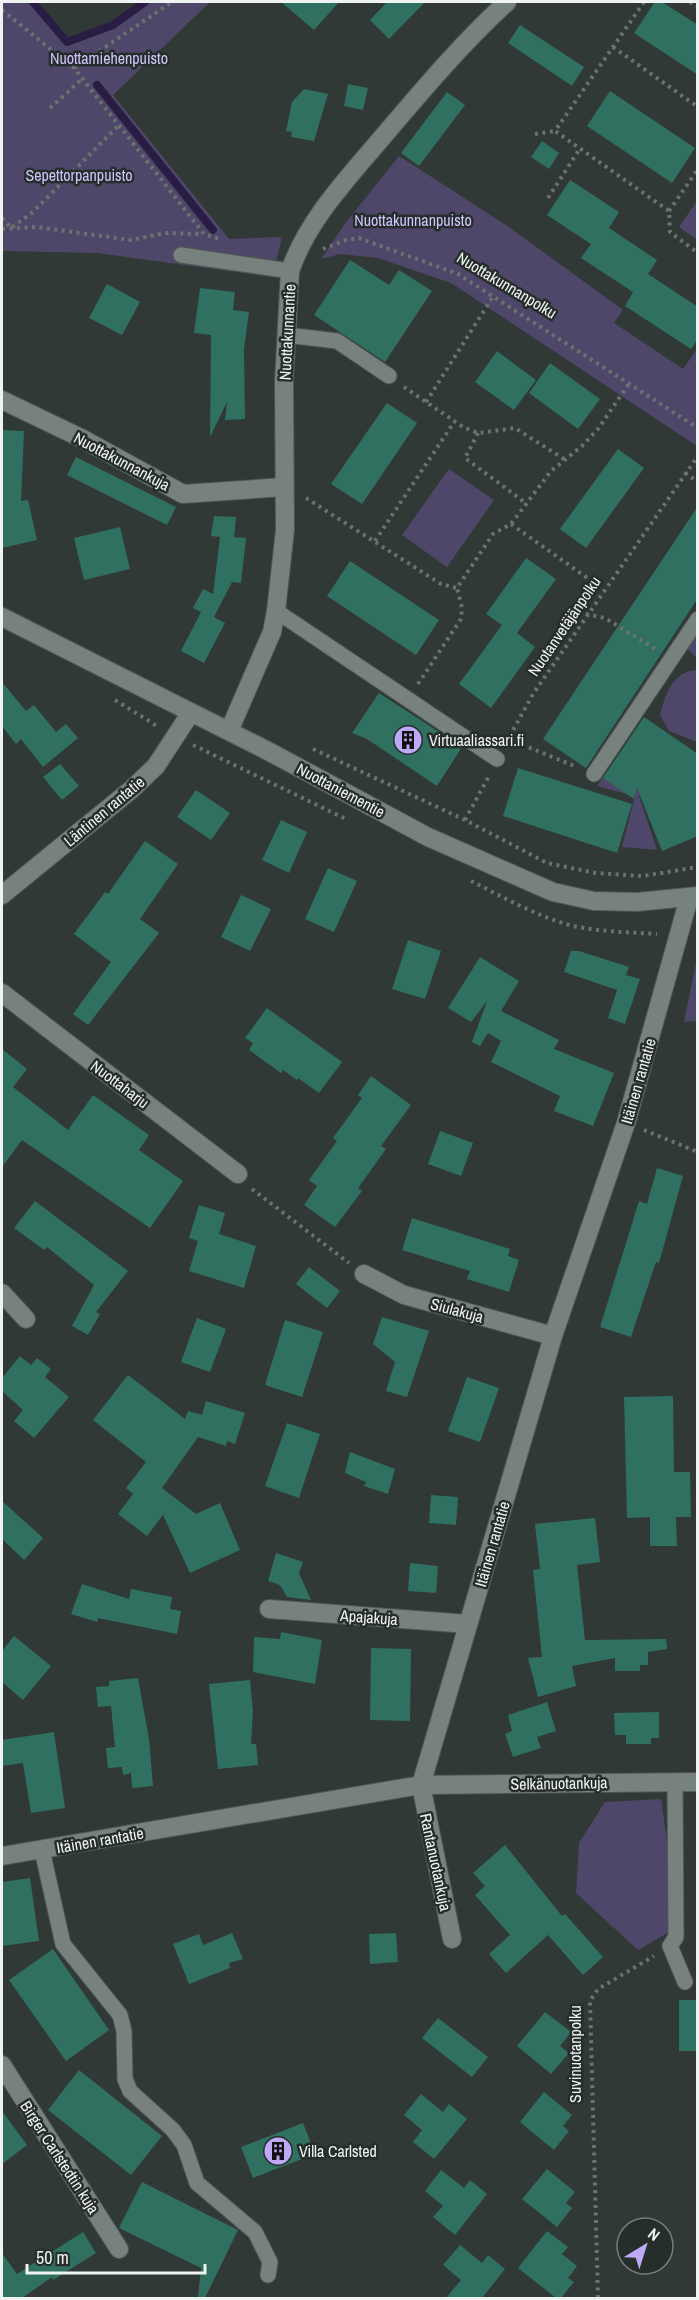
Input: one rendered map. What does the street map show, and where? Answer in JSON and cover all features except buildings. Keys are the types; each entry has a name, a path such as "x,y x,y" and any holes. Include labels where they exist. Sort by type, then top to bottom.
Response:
{"street":[{"path":"293,263 341,186 437,72 507,2"},
{"name":"Nuottakunnantie","path":"229,731 272,632 276,610 285,530 287,335 293,263"},
{"name":"Nuottakunnankuja","path":"2,400 81,438 183,494 284,491"},
{"name":"Nuottaniementie","path":"2,617 190,714 229,731 428,837 553,892 594,902 638,902 693,897"},
{"name":"Läntinen rantatie","path":"2,895 132,789 156,766 190,714"},
{"name":"Itäinen rantatie","path":"2,1856 421,1785 553,1336 626,1123 693,897"},
{"name":"Nuottaharju","path":"2,993 238,1174"},
{"name":"Siulakuja","path":"364,1274 404,1295 553,1336"},
{"path":"2,1293 26,1319"},
{"name":"Apajakuja","path":"269,1609 468,1624"},
{"name":"Selkänuotankuja","path":"421,1785 698,1782"},
{"name":"Rantanuotankuja","path":"421,1785 452,1939"},
{"name":"Birger Carlstedtin kuja","path":"2,2065 120,2249"}],"lane":[{"path":"182,255 293,263"},
{"path":"287,335 337,341 389,376"},
{"path":"276,610 497,759"},
{"path":"594,774 698,619"},
{"path":"675,1782 676,1938 670,1946 685,1982"},
{"path":"42,1850 63,1944 120,2015 124,2031 125,2079 130,2091 172,2130 184,2145 198,2183 255,2232 270,2262 268,2275"}],"path":[{"path":"74,68 172,2"},
{"path":"536,134 555,131 644,2"},
{"path":"690,2 698,6"},
{"path":"2,13 74,68 204,234"},
{"path":"613,47 698,107"},
{"path":"50,108 82,79"},
{"path":"11,228 33,212 118,126"},
{"path":"555,131 669,211"},
{"path":"548,198 579,150"},
{"path":"698,169 669,211 670,232 698,252"},
{"path":"2,218 11,228"},
{"path":"2,229 37,227 131,240 165,233 204,234 229,242"},
{"name":"Nuottakunnanpolku","path":"293,263 338,243 358,238 458,274 698,428"},
{"path":"426,402 494,295"},
{"path":"389,376 454,422 478,433 515,428 564,459"},
{"path":"456,588 493,534 511,524 564,459 582,446 598,429 628,384"},
{"path":"375,541 454,422"},
{"path":"478,433 465,458 527,504"},
{"name":"Nuotanvetäjänpolku","path":"465,820 533,694 603,589 698,456"},
{"path":"685,473 698,482"},
{"path":"284,491 304,497 441,584 456,588"},
{"path":"511,524 603,589"},
{"path":"407,699 461,619 462,608 456,588"},
{"path":"586,614 605,618 671,658"},
{"path":"104,694 177,737 255,774"},
{"path":"508,739 594,774"},
{"path":"309,747 465,820 547,863 596,873 643,876 698,867"},
{"path":"626,1123 698,1152"},
{"path":"238,1174 255,1192 364,1274"},
{"name":"Suvinuotanpolku","path":"598,2298 590,2001 598,1989 670,1946"}],"green space":[{"name":"Sepettorpanpuisto","path":"2,2 39,2 67,42 113,25 145,2 210,2 113,95 229,239 282,237 272,277 97,253 2,251"},
{"name":"Nuottakunnanpuisto","path":"399,156 509,227 623,310 614,323 683,369 697,349 697,446 451,283 378,258 340,254 321,259 347,221"},
{"path":"697,201 698,240 679,227"},
{"path":"449,469 494,500 447,567 402,535"},
{"path":"697,630 697,658 686,648"},
{"path":"698,670 697,742 669,731 660,715 671,685 676,679 689,671"},
{"path":"607,771 629,786 697,773 639,796 657,850 622,847 635,796 597,786"},
{"path":"697,958 697,1021 684,1022"},
{"path":"661,1799 670,1862 669,1932 638,1950 576,1893 579,1843 605,1802"}],"waterway":[{"path":"33,2 67,42 113,25 145,2"},
{"path":"97,85 213,230"}],"place":[{"name":"Virtuaaliassari.fi","path":"408,740"},
{"name":"Villa Carlsted","path":"278,2151"}],"park label":[{"name":"Nuottamiehenpuisto","path":"109,58"}]}
